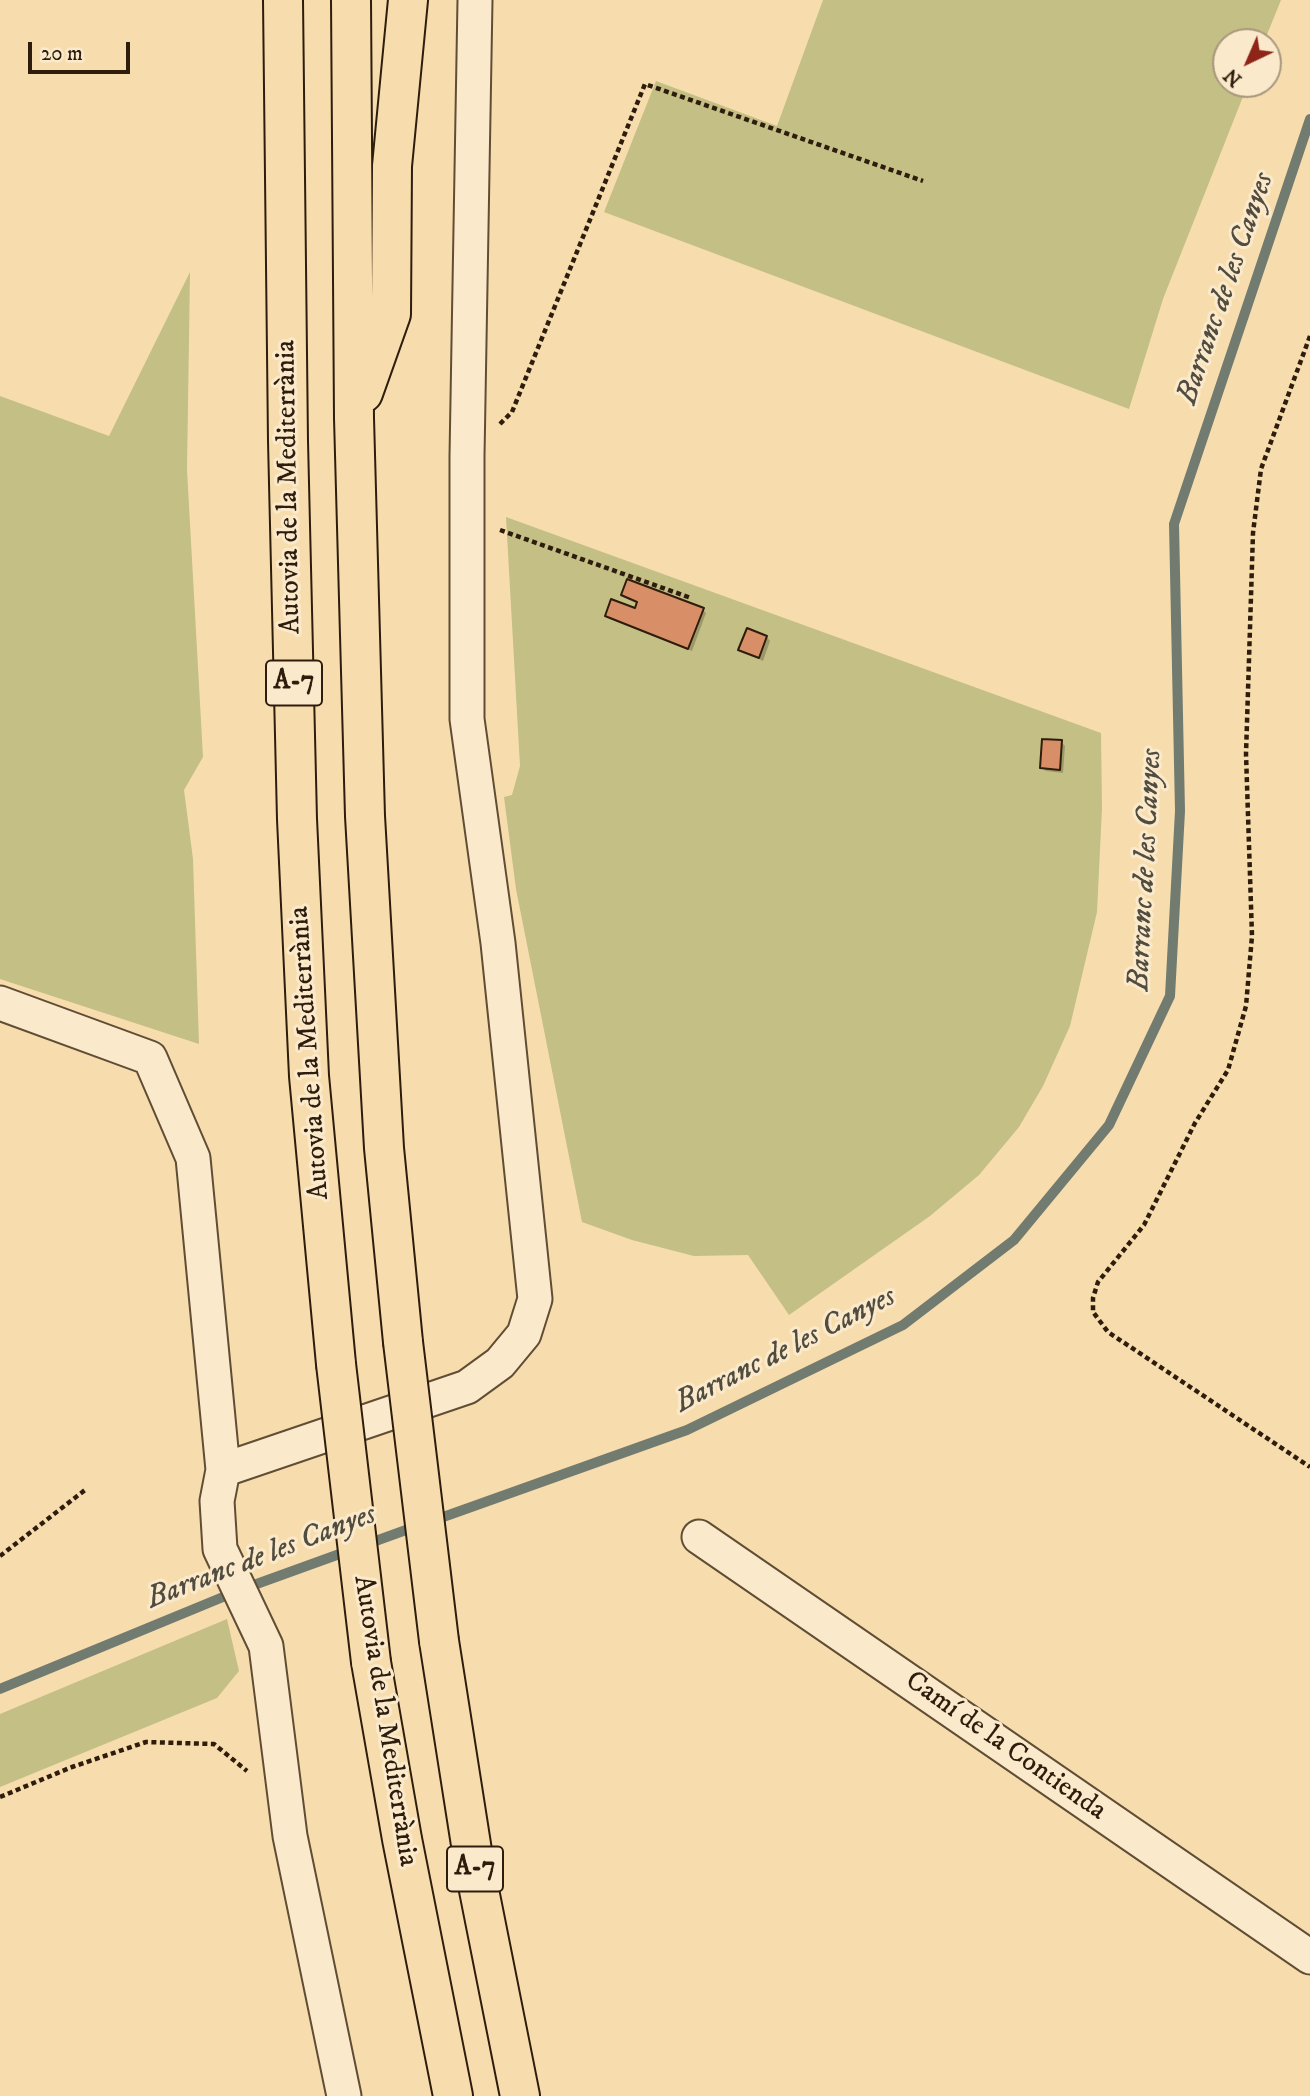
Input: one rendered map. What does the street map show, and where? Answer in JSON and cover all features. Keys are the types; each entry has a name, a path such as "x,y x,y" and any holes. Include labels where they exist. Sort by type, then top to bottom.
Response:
{"highway":[{"name":"Autovia de la Mediterrània","path":"284,0 288,441 297,819 309,1076 336,1364 371,1662 402,1839 453,2096"},
{"name":"A-7","path":"351,0 354,418 366,830 384,1148 403,1342 439,1641 475,1870 520,2096"},
{"path":"354,418 391,314 392,166 408,0"}],"street":[{"path":"223,1470 467,1387 500,1363 524,1334 535,1299 498,943 467,719 467,456 475,0"},
{"path":"0,1003 150,1058 193,1158 223,1470 217,1501 220,1549 266,1646 290,1836 344,2096"},
{"name":"Camí de la Contienda","path":"699,1537 1310,1957"}],"path":[{"path":"467,456 513,412 645,84 923,181"},
{"path":"1310,336 1261,469 1253,533 1246,754 1252,936 1246,1006 1228,1070 1195,1123 1144,1225 1098,1282 1093,1298 1093,1312 1108,1332 1310,1467"},
{"path":"469,520 691,598"},
{"path":"0,1556 85,1490"},
{"path":"0,1797 72,1767 146,1742 214,1744 250,1774"}],"shaded area":[{"path":"823,0 1281,0 1270,28 1212,28 1212,98 1242,98 1163,299 1129,409 604,212 656,81 777,126"},
{"path":"190,272 187,470 203,757 184,790 193,859 199,1044 0,979 0,396 109,436"},
{"path":"506,517 1101,733 1102,808 1097,912 1070,1026 1043,1086 1019,1127 979,1175 930,1216 789,1315 748,1255 694,1256 632,1240 582,1222 516,889 504,797 512,795 520,766"},
{"path":"227,1619 239,1671 217,1698 0,1787 0,1714"}],"building":[{"path":"627,579 704,608 688,649 605,616 611,599 635,608 637,602 621,595"},
{"path":"747,628 767,636 759,658 738,650"},
{"path":"1042,739 1062,740 1060,770 1040,768"}],"waterway":[{"name":"Barranc de les Canyes","path":"432,1521 687,1430 903,1325 1014,1240 1109,1125 1170,996 1180,811 1174,524 1310,119"},
{"name":"Barranc de les Canyes","path":"0,1689 240,1590 417,1526"}]}
